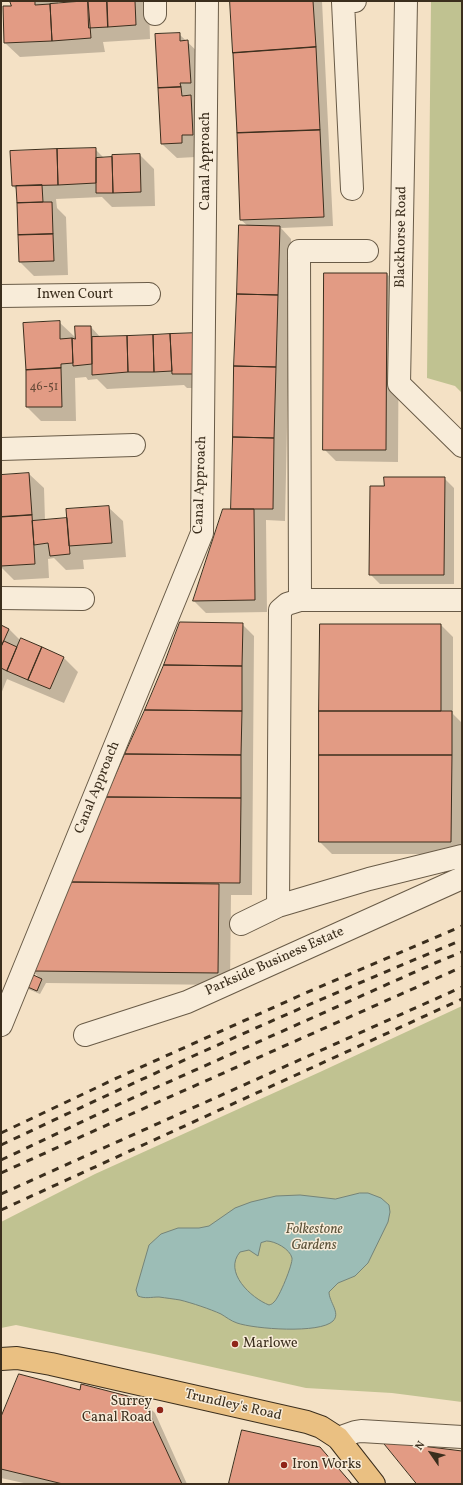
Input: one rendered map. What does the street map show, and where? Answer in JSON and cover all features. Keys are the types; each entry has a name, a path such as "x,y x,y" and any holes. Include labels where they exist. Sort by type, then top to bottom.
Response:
{"main road":[{"name":"Trundley's Road","path":"1,1359 17,1358 51,1364 307,1422 320,1427 338,1438"},
{"path":"338,1438 374,1484"}],"street":[{"name":"Canal Approach","path":"1,1025 202,533 207,1"},
{"path":"352,189 343,2 355,1"},
{"name":"Blackhorse Road","path":"406,1 399,384 462,446"},
{"path":"300,600 299,251 367,251"},
{"name":"Inwen Court","path":"1,296 149,294"},
{"path":"1,449 134,445"},
{"path":"1,598 83,599"},
{"path":"278,906 280,610 287,604 300,600 462,600"},
{"path":"241,924 278,906 368,879 462,856"},
{"name":"Parkside Business Estate","path":"85,1035 187,1002 462,878"},
{"path":"338,1438 361,1431 462,1437"}],"green space":[{"path":"431,1 462,1 462,393 455,386 427,378"},
{"name":"Folkestone Gardens","path":"462,1006 462,1402 392,1393 306,1388 16,1325 1,1328 1,1222 95,1174"}],"water":[{"path":"360,1193 368,1193 381,1198 389,1205 390,1212 388,1222 368,1263 355,1276 338,1283 329,1292 336,1314 333,1321 326,1325 315,1328 301,1329 257,1327 237,1323 217,1312 180,1300 159,1297 146,1298 138,1296 136,1290 149,1245 161,1234 178,1228 199,1228 209,1226 235,1208 251,1202 276,1196 300,1195 335,1199","holes":["270,1241 285,1249 291,1255 292,1261 279,1294 274,1302 269,1305 254,1297 247,1290 237,1276 235,1268 236,1260 240,1252 249,1250 258,1256 261,1243"]}],"building":[{"path":"10,1 35,1 35,5 50,4 52,41 4,43 3,6 11,6"},
{"path":"88,1 91,38 52,41 50,4"},
{"path":"88,1 107,1 108,27 89,28"},
{"path":"107,1 135,1 136,25 108,27"},
{"path":"230,1 313,1 316,47 233,53"},
{"path":"180,33 180,41 188,40 191,83 180,83 181,87 158,88 155,34"},
{"path":"316,47 320,130 237,133 233,53"},
{"path":"181,87 182,96 191,95 193,135 182,135 182,143 161,144 158,88"},
{"path":"320,130 324,217 240,220 237,133"},
{"path":"96,148 96,183 58,185 57,149"},
{"path":"57,149 58,185 12,186 10,151"},
{"path":"140,154 141,192 113,193 112,155"},
{"path":"112,157 113,193 96,193 96,158"},
{"path":"42,185 43,202 17,203 16,186"},
{"path":"52,202 53,234 18,235 17,203"},
{"path":"239,225 280,226 278,295 237,294"},
{"path":"53,234 54,261 19,262 18,235"},
{"path":"324,273 387,273 386,450 323,450"},
{"path":"237,294 278,295 276,367 234,366"},
{"path":"60,321 60,339 72,338 73,363 61,364 61,368 26,370 23,323"},
{"path":"75,326 91,326 92,364 73,366 72,338 75,339"},
{"path":"198,333 199,374 172,374 170,334"},
{"path":"170,334 172,371 154,372 153,335"},
{"path":"153,335 154,372 128,372 127,336"},
{"path":"127,336 128,372 92,375 92,337"},
{"path":"234,366 276,367 274,438 233,437"},
{"path":"61,368 62,407 26,407 26,370"},
{"path":"233,437 274,438 273,509 231,509"},
{"path":"29,473 32,515 1,517 1,475"},
{"path":"384,477 445,477 444,575 369,575 370,486 384,486"},
{"path":"109,506 112,543 69,546 66,509"},
{"path":"223,509 254,509 255,600 193,601"},
{"path":"32,515 35,564 1,566 1,517"},
{"path":"67,518 70,554 50,556 48,543 34,545 32,521"},
{"path":"180,622 243,623 242,666 164,665"},
{"path":"320,624 441,624 441,711 319,711"},
{"path":"1,625 9,629 1,647"},
{"path":"21,638 42,647 28,680 7,671"},
{"path":"4,641 17,647 7,671 1,668 1,647"},
{"path":"42,647 64,657 50,689 28,680"},
{"path":"164,665 242,666 242,711 145,710"},
{"path":"145,710 242,711 241,755 125,754"},
{"path":"319,711 452,711 452,755 319,755"},
{"path":"125,754 241,755 241,798 106,797"},
{"path":"319,755 452,755 451,842 319,842"},
{"path":"106,797 241,798 240,883 69,882"},
{"path":"69,882 219,884 218,973 31,971"},
{"path":"29,973 42,979 37,991 23,985"},
{"path":"19,1374 80,1390 81,1384 143,1400 182,1484 63,1484 1,1469 1,1417"},
{"name":"Iron Works","path":"242,1430 320,1447 352,1484 231,1484 229,1483"},
{"path":"382,1441 462,1451 462,1484 417,1484"}],"railway":[{"path":"1,1133 119,1077 301,995 462,926"},
{"path":"1,1145 230,1040 462,940"},
{"path":"1,1160 126,1101 462,952"},
{"path":"1,1173 462,967"},
{"path":"1,1194 462,987"},
{"path":"1,1210 462,999"}],"place":[{"name":"Marlowe","path":"235,1344"},
{"name":"Surrey Canal Road","path":"160,1410"},
{"name":"Iron Works","path":"284,1465"}]}
